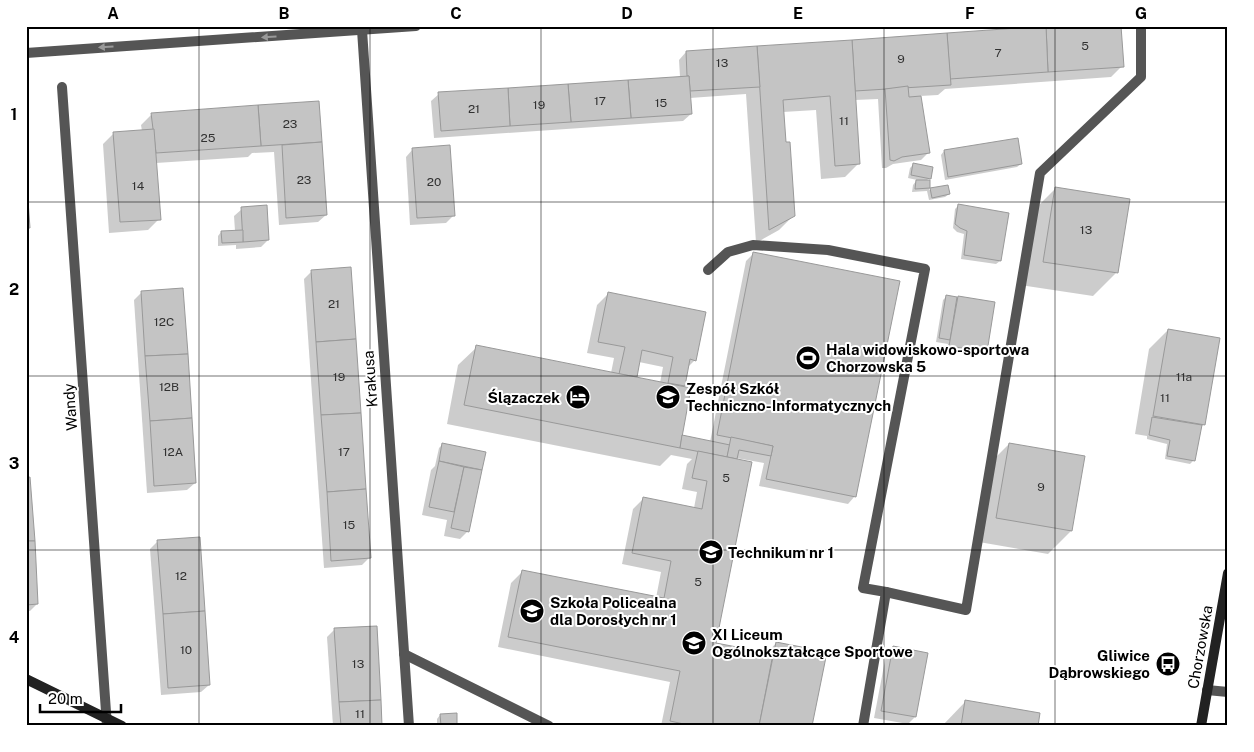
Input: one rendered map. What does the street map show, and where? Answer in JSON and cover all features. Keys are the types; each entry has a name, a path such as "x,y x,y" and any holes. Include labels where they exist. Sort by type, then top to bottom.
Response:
{"main road":[{"name":"Chorzowska","path":"1201,726 1228,573"},
{"path":"26,679 107,722 122,726"}],"street":[{"path":"26,52 317,30 362,30 416,26"},
{"path":"708,270 728,252 754,245 828,250 925,269 862,588 966,610 1040,173 1141,77 1141,26"},
{"name":"Krakusa","path":"362,30 409,726"},
{"name":"Wandy","path":"62,87 107,722"},
{"path":"862,726 886,592"},
{"path":"404,654 549,726"},
{"path":"1207,690 1228,692"}],"building":[{"path":"1046,26 1121,26 1124,67 1048,72"},
{"path":"1046,26 1048,72 950,79 947,33"},
{"path":"947,33 951,85 855,91 852,40"},
{"path":"852,40 860,164 835,166 830,96 783,100 786,142 790,142 795,216 769,230 757,46"},
{"path":"757,46 760,87 690,91 686,51"},
{"path":"689,76 692,114 631,118 628,80"},
{"path":"628,80 631,118 571,122 568,84"},
{"path":"568,84 571,122 510,126 508,88"},
{"path":"908,86 909,97 921,96 930,153 902,157 894,161 890,160 885,89"},
{"path":"508,88 510,126 441,131 438,92"},
{"path":"319,101 322,142 261,146 258,105"},
{"path":"258,105 261,146 156,153 151,113"},
{"path":"154,129 161,220 120,222 113,132"},
{"path":"1018,138 1022,164 948,177 944,150"},
{"path":"322,142 327,215 286,218 282,145"},
{"path":"450,145 455,216 417,218 412,148"},
{"path":"913,163 933,167 931,179 911,175"},
{"path":"26,173 30,228 26,228"},
{"path":"916,180 930,180 930,188 915,189"},
{"path":"948,185 950,194 932,198 930,188"},
{"path":"1055,187 1130,199 1118,273 1043,262"},
{"path":"958,204 1009,213 1001,261 964,255 967,231 955,224"},
{"path":"267,205 269,240 243,242 241,207"},
{"path":"243,230 243,242 222,243 221,231"},
{"name":"Hala widowiskowo-sportowa Chorzowska 5","path":"753,252 900,281 856,497 766,479 773,446 717,435"},
{"path":"351,267 356,339 316,342 311,270"},
{"path":"183,288 188,354 145,356 141,291"},
{"path":"608,292 706,312 696,361 690,359 685,386 668,383 673,357 642,350 637,377 619,374 625,347 598,342"},
{"path":"946,295 957,297 950,340 939,338"},
{"path":"958,296 995,302 987,352 949,346"},
{"path":"1168,329 1220,338 1205,425 1153,416"},
{"path":"356,339 361,413 321,415 316,342"},
{"name":"Ślązaczek","path":"476,345 691,388 680,448 464,405"},
{"path":"188,354 192,418 150,421 145,356"},
{"path":"361,413 366,489 327,492 321,415"},
{"path":"1152,417 1202,425 1195,461 1167,456 1170,440 1149,435"},
{"path":"192,418 196,483 154,486 150,421"},
{"path":"682,435 730,445 727,457 680,448"},
{"path":"731,437 773,446 771,456 739,450 737,459 727,457"},
{"path":"442,443 486,452 482,470 439,461"},
{"path":"1009,443 1085,456 1072,531 996,518"},
{"path":"698,451 752,462 716,643 773,654 759,726 693,726 670,721 680,671 508,637 522,570 664,598 671,561 632,553 643,497 702,509 707,481 692,478"},
{"path":"439,461 464,467 454,512 429,507"},
{"path":"464,467 482,470 469,532 451,528"},
{"path":"30,477 35,541 26,541 26,478"},
{"path":"366,489 371,558 331,561 327,492"},
{"path":"200,537 205,611 163,614 157,540"},
{"path":"26,541 35,541 38,604 26,605"},
{"path":"205,611 210,685 168,688 163,614"},
{"path":"377,626 381,700 339,702 334,628"},
{"path":"776,642 827,652 812,726 759,726"},
{"path":"893,646 928,653 916,717 881,711"},
{"path":"381,700 382,726 341,726 339,702"},
{"path":"965,700 1040,713 1038,726 961,726"},
{"path":"457,713 457,726 441,726 440,714"}],"place":[{"name":"Hala widowiskowo-sportowa Chorzowska 5","path":"808,358"},
{"name":"Ślązaczek","path":"578,397"},
{"name":"Zespół Szkół Techniczno-Informatycznych","path":"668,397"},
{"name":"Technikum nr 1","path":"711,552"},
{"name":"Szkoła Policealna dla Dorosłych nr 1","path":"532,611"},
{"name":"XI Liceum Ogólnokształcące Sportowe","path":"694,643"},
{"name":"Gliwice Dąbrowskiego","path":"1168,664"}]}
